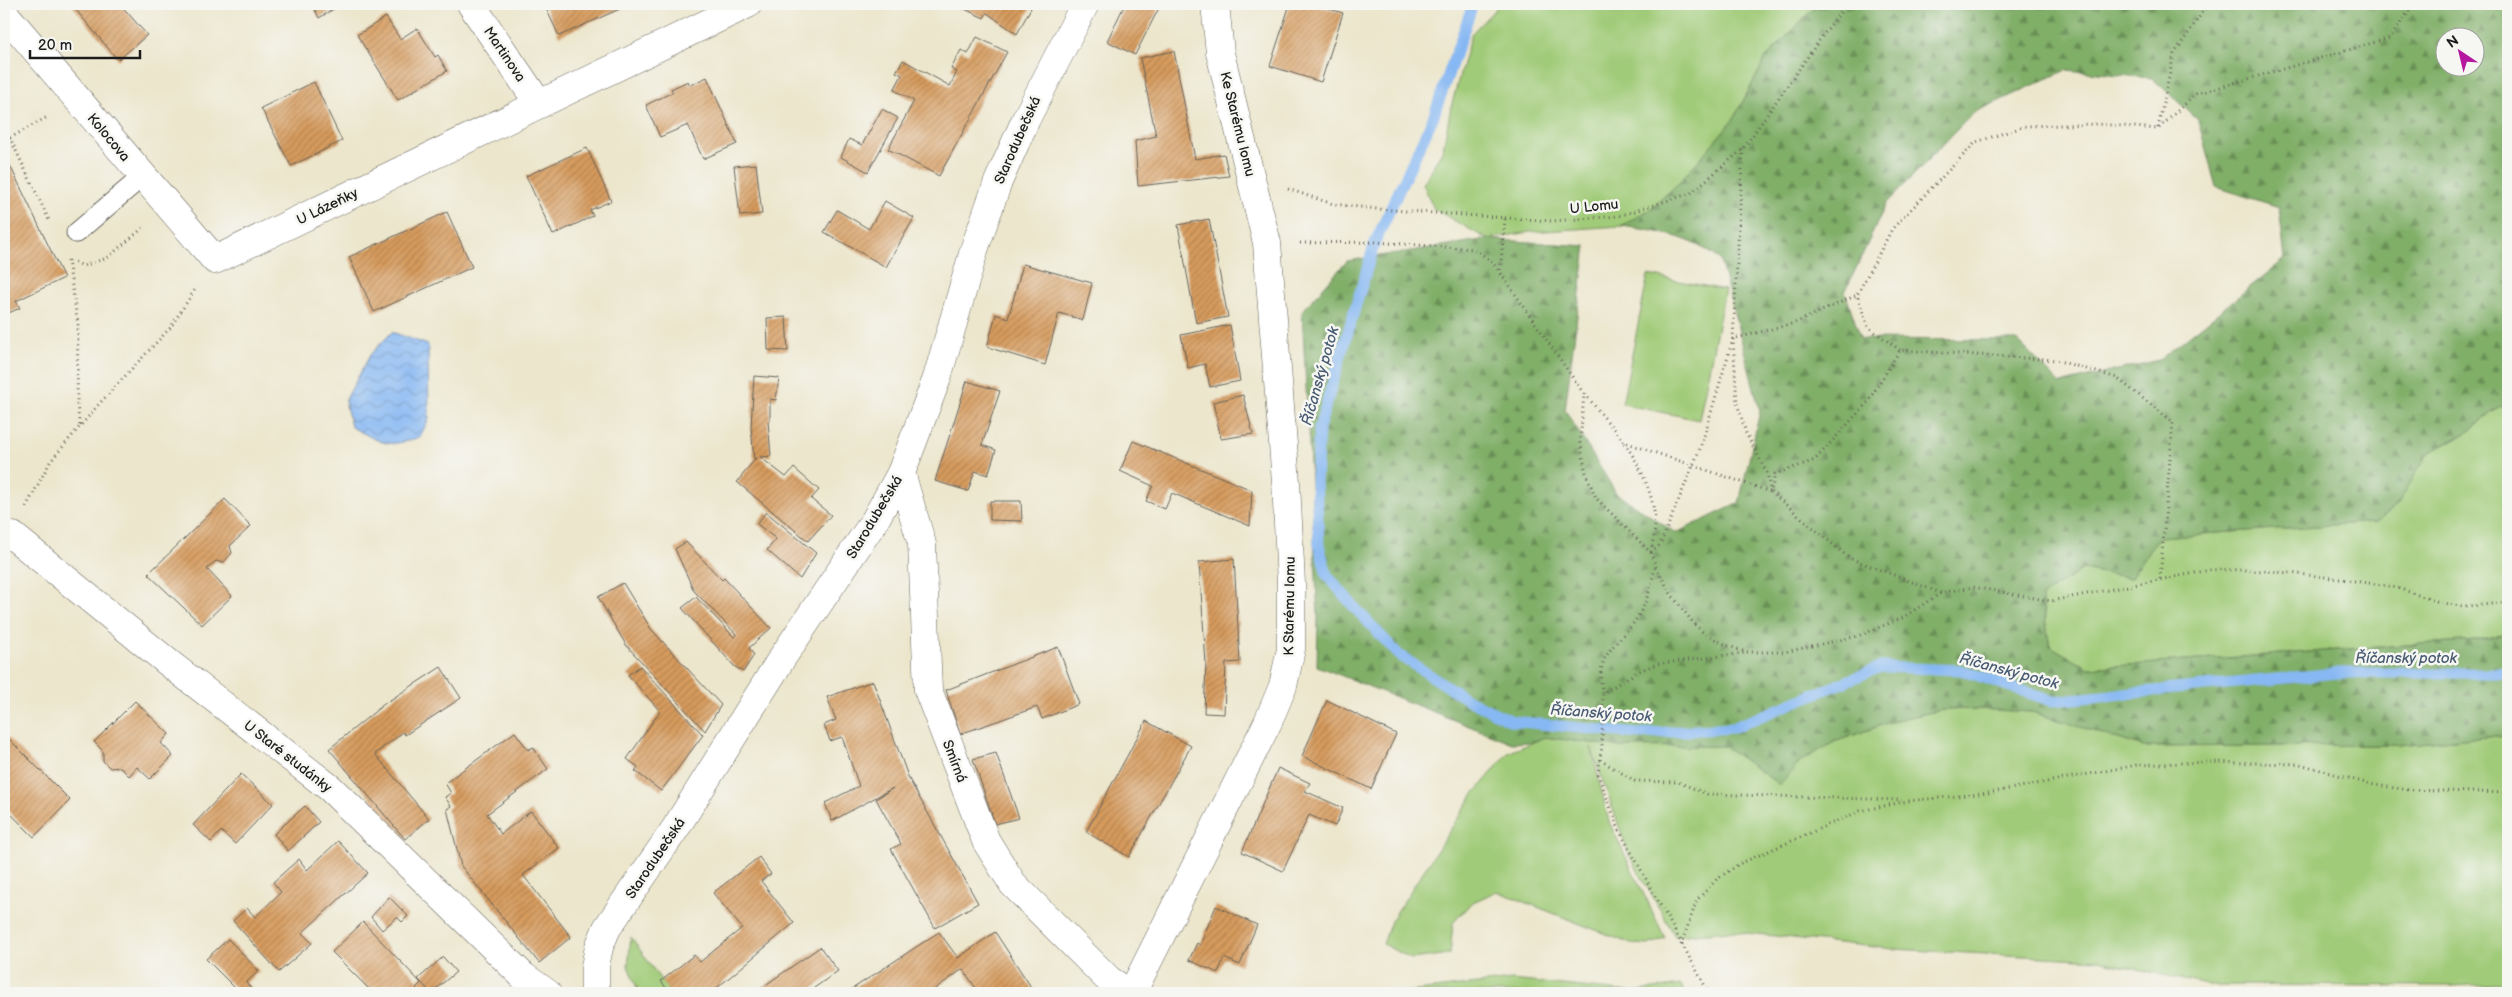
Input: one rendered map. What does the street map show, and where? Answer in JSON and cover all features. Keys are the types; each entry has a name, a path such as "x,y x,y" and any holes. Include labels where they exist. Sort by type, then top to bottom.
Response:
{"street":[{"name":"Martinova","path":"471,4 539,104"},
{"name":"U Lázeňky","path":"215,260 748,4"},
{"name":"Starodubečská","path":"595,993 595,967 598,947 607,928 675,830 782,658 875,520 901,473 937,378 975,247 998,182 1026,119 1085,4"},
{"name":"Ke Starému lomu","path":"1215,4 1220,53 1267,243"},
{"name":"Kolocova","path":"8,25 215,260"},
{"name":"K Starému lomu","path":"1131,993 1268,722 1283,686 1291,649 1291,584 1286,482 1267,243"},
{"name":"Smírná","path":"901,473 922,544 928,690 986,841 1014,884 1109,980 1131,993"},
{"name":"U Staré studánky","path":"13,536 170,664 330,788 522,976 547,993"}],"lane":[{"path":"76,233 143,176"}],"path":[{"name":"U Lomu","path":"1253,188 1276,184 1333,204 1410,212 1552,221 1619,216 1691,193 1743,149 1847,4"},
{"path":"2158,129 2174,54 2208,4"},
{"path":"1733,338 1795,323 1857,295 1892,229 1976,142 2026,126 2098,124 2158,129 2196,94 2390,38 2414,4"},
{"path":"10,138 56,112"},
{"path":"1743,149 1733,338 1737,403 1746,433 1767,473 1771,492"},
{"path":"1500,272 1505,219"},
{"path":"1267,243 1375,242 1473,249 1489,259 1500,272 1584,394 1637,460 1650,499 1655,524 1651,553"},
{"path":"68,259 78,326 77,405 80,426"},
{"path":"13,536 50,462 80,426 170,328 215,260"},
{"path":"1857,295 1868,327 1900,350 2056,360 2117,378 2173,422 2160,579"},
{"path":"1651,553 1660,545 1693,465 1733,338"},
{"path":"1771,492 1775,474 1815,460 1867,403 1900,350"},
{"path":"1584,394 1580,443 1586,473 1596,498 1651,553 1670,594 1694,624 1726,645 1746,652"},
{"path":"1624,442 1771,492 1849,558 1941,593"},
{"path":"1656,567 1648,597 1640,614 1603,660 1599,680 1603,695 1602,746 1598,774 1619,830 1680,944 1709,993"},
{"path":"1603,695 1639,670 1657,664 1746,652 1784,652 1858,636 1902,618 1941,593 1973,587 2051,601 2210,570 2237,569 2382,585 2413,591 2444,604 2472,606 2508,602"},
{"path":"1600,760 1635,782 1678,782 1707,794 1908,800 1988,793 2137,765 2206,762 2300,764 2369,784 2409,790 2508,792"},
{"path":"1680,944 1697,900 1716,879 1739,864 1860,811 1908,800"}],"green space":[{"path":"1500,4 1818,4 1766,58 1733,120 1679,183 1649,210 1621,226 1530,232 1487,239 1434,209 1423,184 1443,149 1451,107 1471,34"},
{"path":"1818,4 2508,4 2508,403 2492,411 2469,431 2427,454 2397,506 2375,522 2159,537 2130,578 2083,569 2041,597 2050,646 2088,668 2476,640 2508,634 2508,735 2397,745 2144,747 2032,712 1978,709 1941,710 1896,720 1834,742 1801,761 1780,785 1724,746 1620,747 1545,737 1532,742 1512,743 1317,666 1318,617 1302,311 1347,261 1487,239 1586,246 1565,410 1616,493 1676,533 1739,503 1760,411 1720,260 1698,245 1686,240 1648,230 1621,226 1649,210 1679,183 1733,120 1766,58","holes":["2066,70 2152,78 2198,120 2216,187 2279,207 2285,259 2159,360 2060,384 2017,340 1861,339 1845,292 1886,204 1973,113"]},
{"path":"1648,275 1725,290 1699,420 1622,404"},
{"path":"2508,403 2508,634 2476,640 2088,668 2050,646 2041,597 2083,569 2130,578 2159,537 2375,522 2397,505 2427,454 2469,431 2492,411"},
{"path":"1977,709 2032,712 2144,747 2397,745 2508,735 2508,983 2451,986 2206,985 2099,960 1893,949 1729,931 1675,936 1629,855 1591,747 1609,822 1665,938 1648,945 1631,944 1497,891 1471,903 1453,923 1450,954 1411,959 1383,944 1391,921 1473,795 1508,753 1545,737 1620,747 1724,746 1780,785 1801,761 1834,742 1896,720 1941,710"},
{"path":"631,937 670,993 639,993 628,966"},
{"path":"1512,980 1632,992 1681,985 1685,993 1399,993"}],"water":[{"path":"392,332 428,345 429,418 420,437 399,443 378,440 351,427 345,401 370,355"}],"building":[{"path":"71,4 120,4 147,35 118,60"},
{"path":"312,4 342,4 319,18"},
{"path":"544,4 631,4 559,36"},
{"path":"954,4 1033,4 1017,34 987,13 984,18"},
{"path":"1125,4 1161,4 1135,55 1107,41"},
{"path":"1290,4 1313,4 1343,13 1321,82 1270,66"},
{"path":"386,17 400,39 417,28 435,57 438,55 447,71 398,100 357,35"},
{"path":"977,37 1007,52 939,176 888,149 914,101 894,90 902,75 896,72 903,60 950,86 957,72 951,69 961,50 968,54"},
{"path":"1174,51 1195,159 1224,154 1229,176 1138,186 1135,141 1156,136 1140,58"},
{"path":"707,77 737,144 703,159 688,125 660,137 646,105 673,92 671,89 688,81 690,85"},
{"path":"314,82 342,141 291,166 261,108"},
{"path":"882,109 898,118 868,172 841,157 849,139 862,145"},
{"path":"587,148 611,201 590,210 593,216 553,235 526,176"},
{"path":"4,153 64,278 16,301 20,308 4,315"},
{"path":"756,164 762,214 740,216 734,166"},
{"path":"885,201 914,218 886,267 824,232 837,210 869,229"},
{"path":"447,212 472,267 374,312 349,257"},
{"path":"1209,219 1228,317 1196,323 1178,225"},
{"path":"1023,264 1092,283 1083,320 1059,313 1045,365 987,347 996,314 1008,319"},
{"path":"786,317 788,351 768,350 767,318"},
{"path":"1230,325 1240,381 1210,387 1205,364 1188,368 1181,335"},
{"path":"754,376 779,378 776,400 770,399 770,421 768,421 771,456 760,457 786,477 794,468 819,490 811,499 831,515 808,541 737,482 756,458 754,459 751,427"},
{"path":"967,381 1000,391 982,445 996,450 988,475 975,471 968,491 935,481"},
{"path":"1243,395 1253,434 1221,439 1213,402"},
{"path":"1133,441 1252,490 1250,526 1172,493 1165,509 1146,501 1153,486 1120,471"},
{"path":"225,499 251,526 230,546 232,553 223,563 216,561 207,569 232,596 202,625 148,574"},
{"path":"990,501 1021,501 1022,521 990,520"},
{"path":"766,512 816,553 800,579 767,550 776,539 757,524"},
{"path":"686,542 722,580 724,578 771,628 749,648 754,655 743,672 734,666 682,608 696,597 734,637 737,635 694,591 675,549"},
{"path":"1234,559 1240,662 1226,663 1224,714 1204,713 1206,664 1199,562"},
{"path":"623,583 651,629 721,705 705,731 626,645 598,597"},
{"path":"1058,647 1079,704 1042,719 1037,707 960,734 946,690"},
{"path":"640,666 703,735 661,791 635,771 638,767 627,759 660,711 628,675"},
{"path":"441,667 461,698 405,735 403,732 375,754 429,819 405,839 329,749 384,704"},
{"path":"873,681 909,779 978,903 935,928 891,849 901,844 876,799 893,788 832,821 825,803 859,786 842,737 830,741 824,725 836,720 827,697"},
{"path":"1327,700 1396,734 1371,789 1302,756"},
{"path":"135,701 169,734 161,743 173,756 150,779 137,767 129,776 120,767 110,768 103,761 103,751 94,742"},
{"path":"1146,721 1191,746 1129,857 1086,832"},
{"path":"515,732 528,750 533,747 548,769 487,814 501,834 531,811 559,848 523,875 571,937 539,963 461,866 447,809 451,806 445,797 451,793 445,783"},
{"path":"7,737 70,800 34,837 4,807 4,740"},
{"path":"996,753 1019,818 995,824 973,759"},
{"path":"1278,768 1310,783 1305,791 1343,808 1335,826 1309,815 1283,871 1242,852"},
{"path":"241,774 273,804 235,844 221,831 211,842 193,825"},
{"path":"305,806 319,822 288,851 274,834"},
{"path":"338,841 368,873 302,933 312,943 279,972 233,921 247,908 255,917 281,892 273,882 299,859 307,870"},
{"path":"759,857 771,874 761,881 794,923 711,993 670,993 661,981 694,955 700,962 742,928 713,893"},
{"path":"389,897 408,916 402,922 397,917 382,930 371,917"},
{"path":"1216,906 1257,925 1240,965 1224,958 1218,973 1189,960 1197,943 1200,945"},
{"path":"363,922 421,983 416,988 421,993 373,993 332,952"},
{"path":"939,932 958,958 995,932 1035,993 979,993 963,969 929,993 846,993"},
{"path":"228,939 259,971 246,983 254,991 251,993 240,993 206,959"},
{"path":"820,947 838,971 807,993 754,993"},
{"path":"443,957 456,972 431,993 418,979"}],"waterway":[{"name":"Říčanský potok","path":"1473,4 1433,118 1375,242 1319,428 1316,481 1319,545 1327,575 1399,655 1470,701 1512,721 1638,734 1732,728 1881,667 1961,670 2052,701 2337,673 2508,673"}]}
